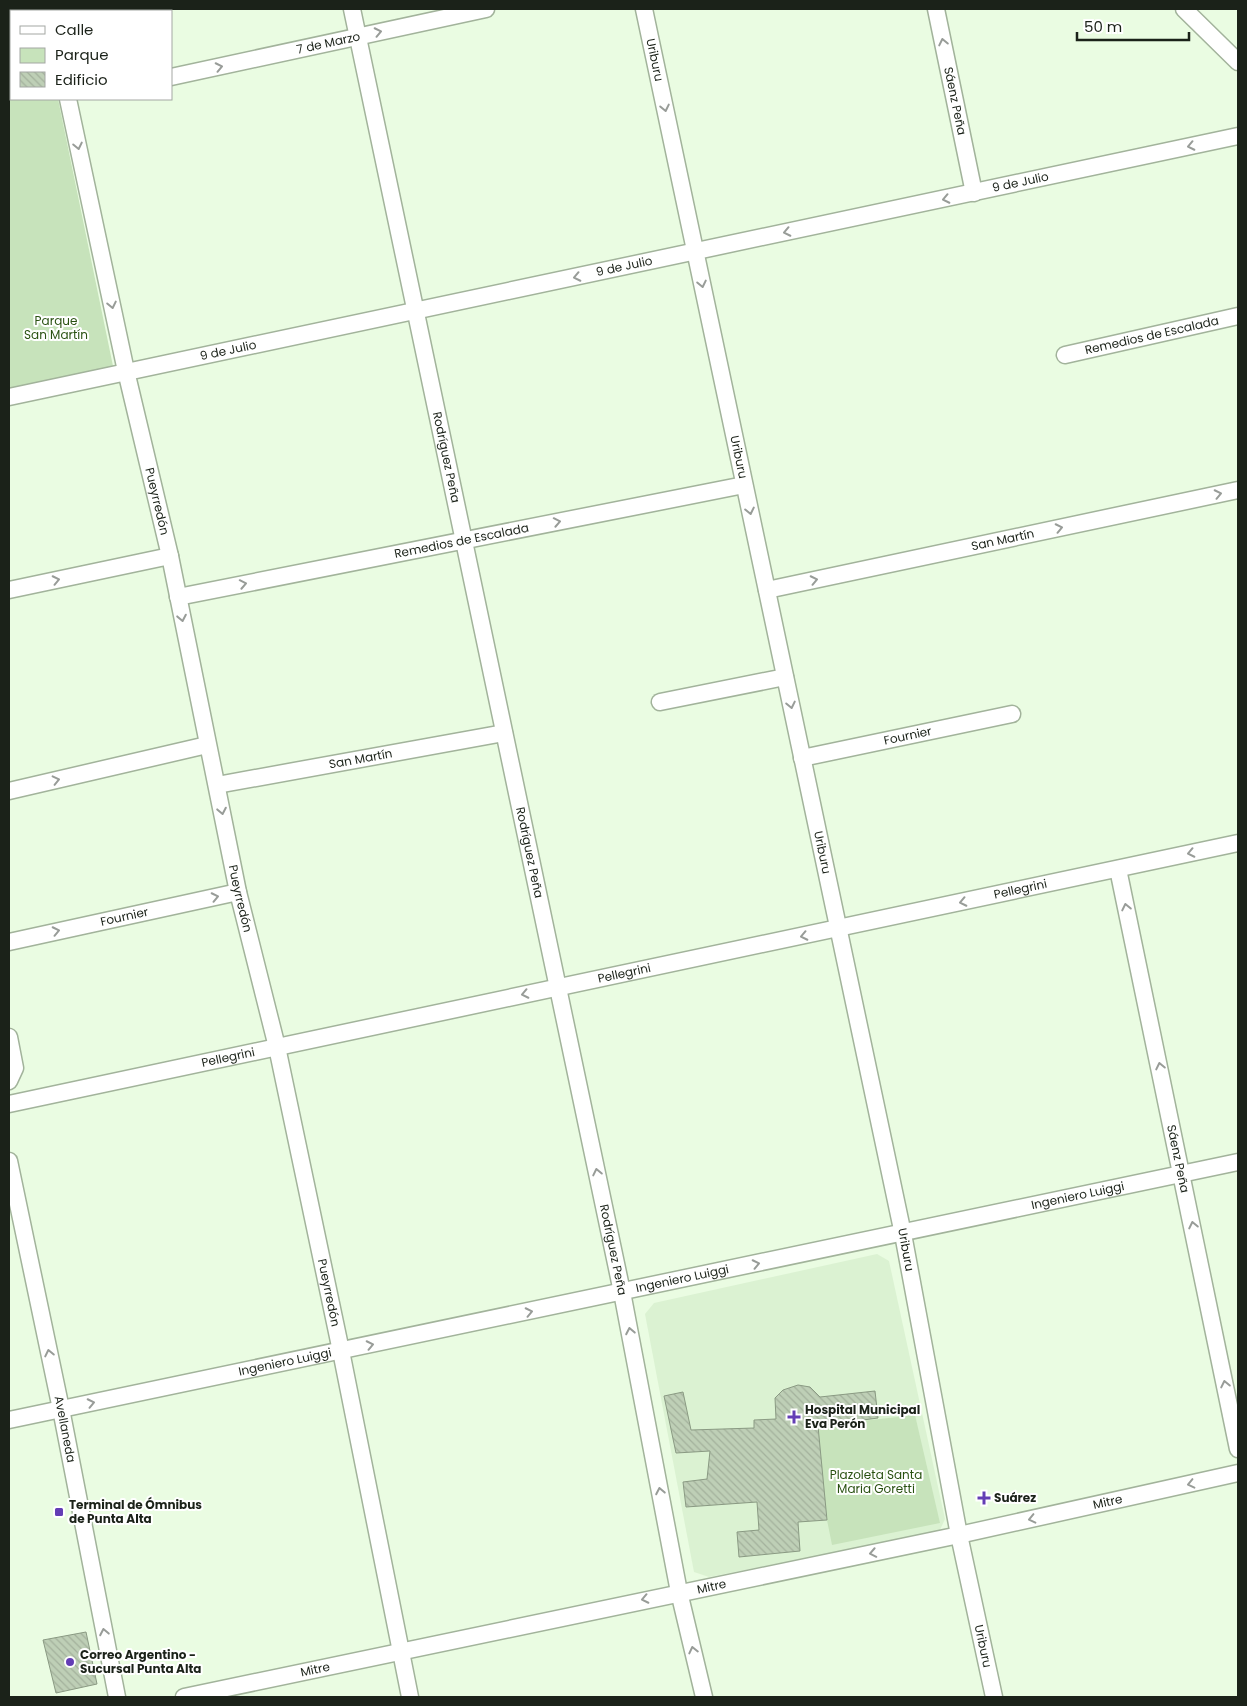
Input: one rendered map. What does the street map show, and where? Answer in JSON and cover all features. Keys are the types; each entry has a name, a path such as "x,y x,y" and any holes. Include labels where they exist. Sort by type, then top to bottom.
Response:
{"street":[{"name":"Rodríguez Peña","path":"352,9 622,1292 679,1592 704,1697"},
{"name":"7 de Marzo","path":"172,77 486,9"},
{"name":"Uriburu","path":"644,9 903,1234 958,1535 994,1697"},
{"name":"Sáenz Peña","path":"936,9 974,193"},
{"path":"1184,9 1236,59 1238,74"},
{"name":"Pueyrredón","path":"68,100 126,371 170,556 238,892 277,1047 341,1351 399,1651 410,1697"},
{"name":"9 de Julio","path":"9,397 1238,136"},
{"name":"Remedios de Escalada","path":"1065,355 1238,316"},
{"name":"Remedios de Escalada","path":"178,597 744,485"},
{"name":"San Martín","path":"767,590 1238,490"},
{"path":"9,590 170,556"},
{"path":"660,702 785,677"},
{"name":"Fournier","path":"802,758 1012,714"},
{"name":"San Martín","path":"217,786 504,733"},
{"path":"9,791 207,745"},
{"name":"Pellegrini","path":"9,1104 1238,843"},
{"name":"Sáenz Peña","path":"1118,869 1238,1449"},
{"name":"Fournier","path":"9,942 238,892"},
{"path":"9,1037 15,1068 9,1081"},
{"name":"Avellaneda","path":"9,1161 61,1410 117,1697"},
{"name":"Ingeniero Luiggi","path":"9,1420 1182,1176 1238,1162"},
{"name":"Mitre","path":"184,1697 958,1535 1238,1473"}],"shaded area":[{"name":"Hospital Municipal Eva Perón","path":"877,1254 889,1261 945,1519 939,1532 709,1577 694,1572 645,1314 654,1303"}],"green space":[{"name":"Parque San Martín","path":"9,9 39,9 10,10 10,100 58,100 113,366 9,393"},
{"name":"Plazoleta Santa Maria Goretti","path":"915,1415 940,1523 832,1545 827,1520 818,1426"}],"building":[{"path":"798,1385 810,1387 820,1397 875,1391 878,1418 818,1426 827,1520 798,1522 800,1551 739,1557 737,1532 759,1530 757,1502 686,1507 683,1482 707,1479 710,1451 676,1453 664,1396 683,1392 691,1430 754,1428 754,1420 776,1419 775,1398 783,1390"},
{"name":"Correo Argentino - Sucursal Punta Alta","path":"86,1632 97,1684 56,1693 43,1640"}],"place":[{"name":"Hospital Municipal Eva Perón","path":"794,1417"},
{"name":"Suárez","path":"984,1498"},
{"name":"Terminal de Ómnibus de Punta Alta","path":"59,1512"},
{"name":"Correo Argentino - Sucursal Punta Alta","path":"70,1662"}]}
